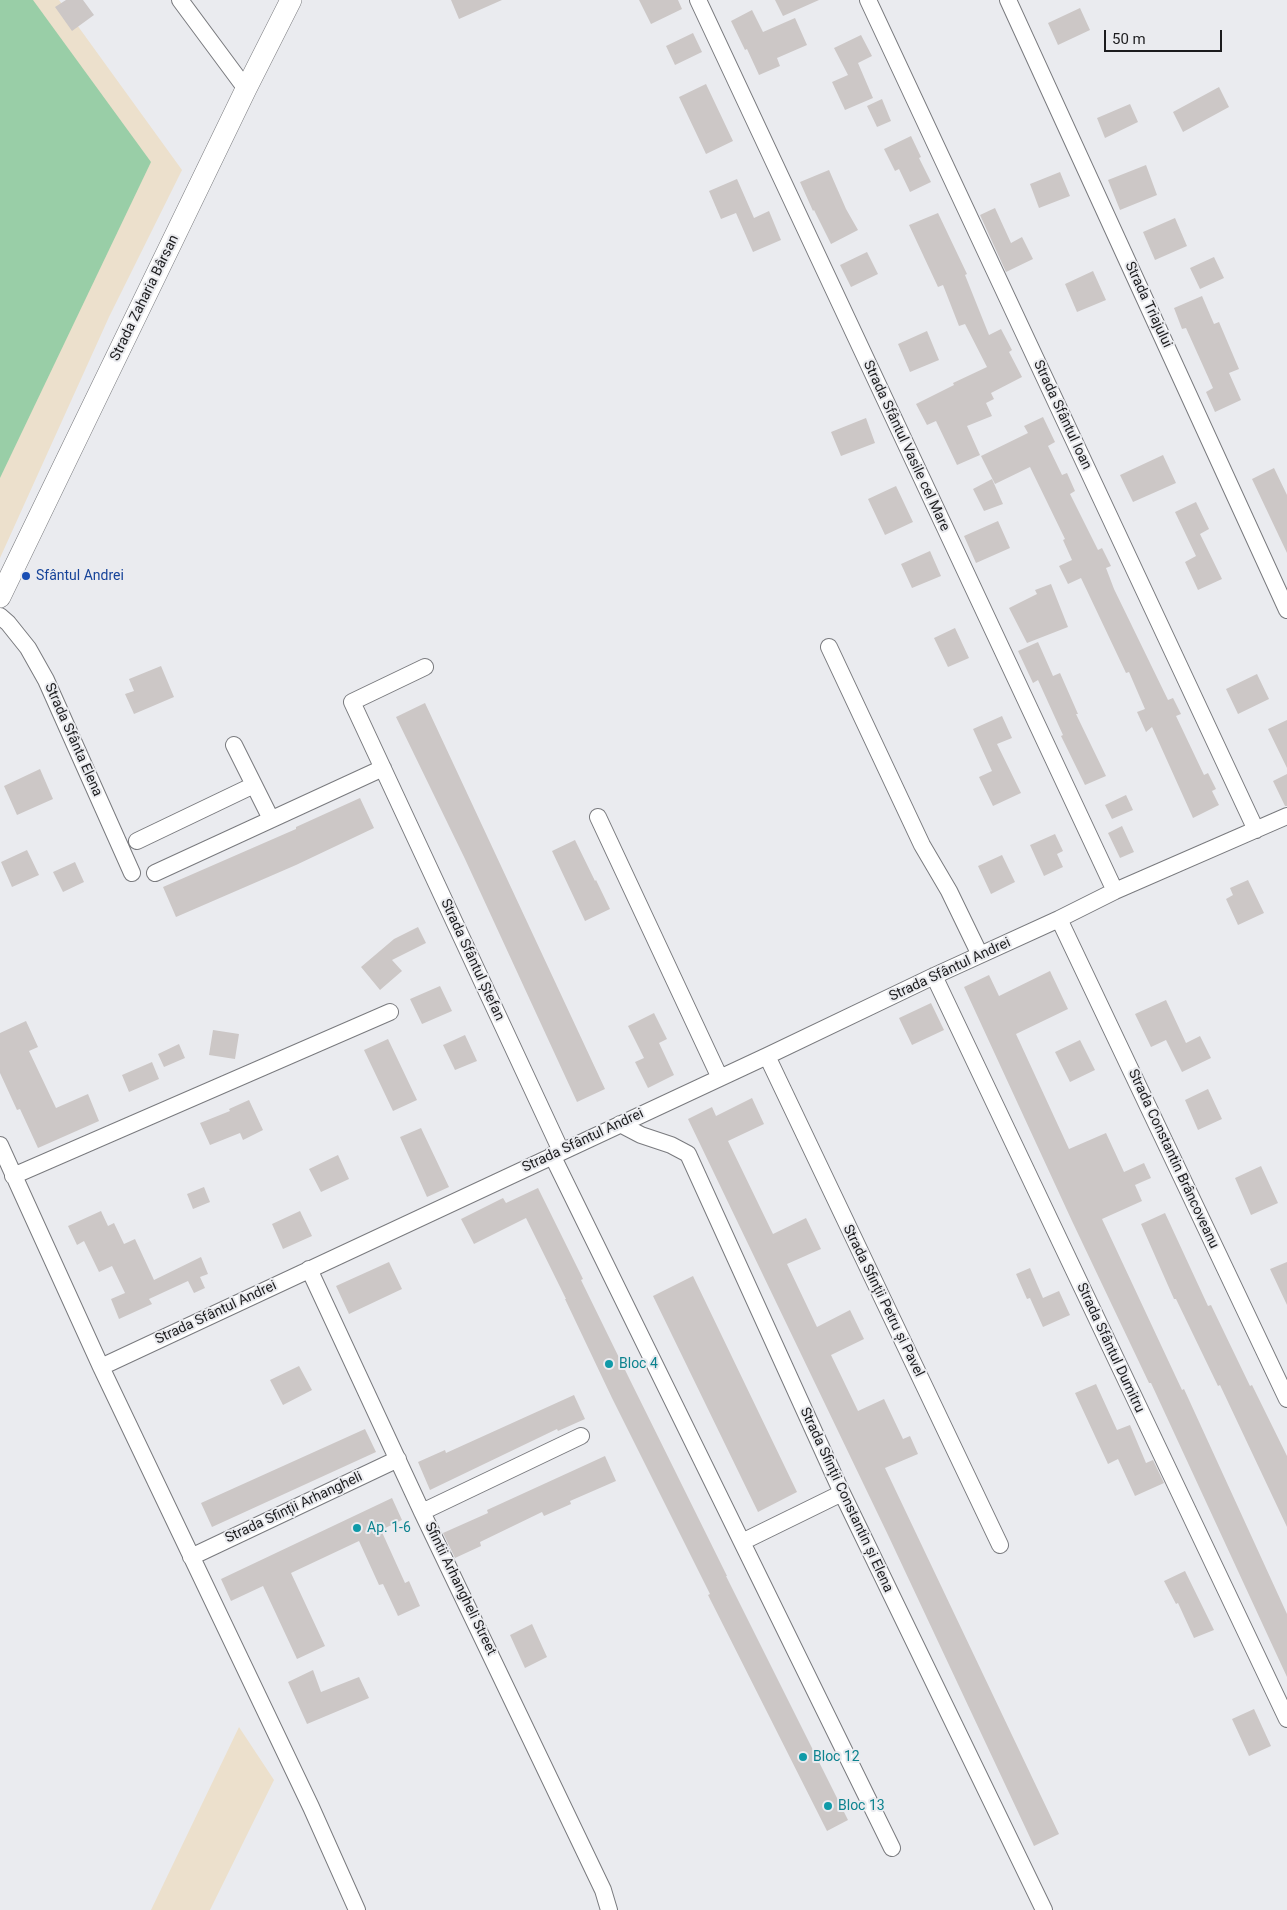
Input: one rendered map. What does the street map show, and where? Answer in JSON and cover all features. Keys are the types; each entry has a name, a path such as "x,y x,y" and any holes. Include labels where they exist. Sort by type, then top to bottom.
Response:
{"main road":[{"name":"Strada Zaharia Bârsan","path":"0,597 291,0"}],"street":[{"path":"180,0 246,89"},
{"name":"Strada Sfântul Vasile cel Mare","path":"698,0 1115,891"},
{"name":"Strada Sfântul Ioan","path":"868,0 1256,830"},
{"name":"Strada Triajului","path":"1008,0 1287,610"},
{"name":"Strada Sfânta Elena","path":"0,616 28,648 46,680 132,873"},
{"path":"830,647 922,845 948,891 980,955"},
{"name":"Strada Sfântul Ștefan","path":"425,667 352,702 557,1153"},
{"path":"234,744 271,819"},
{"path":"155,873 383,768"},
{"path":"137,841 254,786"},
{"name":"Strada Sfântul Andrei","path":"101,1367 1059,919 1115,891 1287,816"},
{"path":"598,818 720,1078"},
{"name":"Strada Constantin Brâncoveanu","path":"1059,919 1287,1399"},
{"name":"Strada Sfântul Dumitru","path":"934,976 1287,1719"},
{"path":"13,1176 390,1012"},
{"name":"Strada Sfinții Petru și Pavel","path":"766,1056 1000,1545"},
{"name":"Strada Sfinții Constantin și Elena","path":"620,1124 640,1135 671,1145 688,1154 842,1493 1044,1910"},
{"path":"0,1145 101,1367 311,1807 357,1910"},
{"path":"557,1153 742,1542 892,1848"},
{"name":"Sfintii Arhangheli Street","path":"309,1269 422,1512 582,1845 603,1890 609,1910"},
{"path":"422,1512 581,1436"},
{"name":"Strada Sfinții Arhangheli","path":"191,1557 398,1458"},
{"path":"742,1542 842,1493"}],"shaded area":[{"path":"0,0 59,0 182,170 109,317 0,558"},
{"path":"239,1727 274,1780 210,1910 151,1910"}],"green space":[{"path":"0,0 33,0 151,162 0,478"}],"building":[{"path":"66,0 83,0 94,15 72,31 55,7"},
{"path":"451,0 502,0 459,19"},
{"path":"639,0 678,0 682,9 651,24"},
{"path":"775,0 819,0 783,16"},
{"path":"1080,8 1090,30 1058,45 1048,23"},
{"path":"752,10 763,32 795,18 807,45 777,58 780,66 759,75 731,21"},
{"path":"693,33 702,52 675,65 666,46"},
{"path":"861,35 872,56 858,63 873,98 845,110 832,82 848,75 834,48"},
{"path":"706,84 733,141 706,154 679,97"},
{"path":"1219,87 1229,107 1183,132 1173,112"},
{"path":"882,99 891,121 877,127 867,106"},
{"path":"1130,104 1138,122 1105,138 1097,118"},
{"path":"911,136 931,182 910,192 899,169 895,171 884,149"},
{"path":"1146,165 1157,195 1120,210 1108,180"},
{"path":"829,170 846,209 858,230 831,244 800,182"},
{"path":"1060,172 1070,196 1039,208 1030,184"},
{"path":"737,179 754,218 769,211 781,240 753,252 736,213 721,219 709,191"},
{"path":"995,208 1011,243 1022,237 1033,259 1006,272 980,215"},
{"path":"938,213 967,274 965,275 989,335 1001,329 1012,350 1009,352 1022,377 991,393 994,399 986,403 992,416 967,426 980,455 957,465 936,421 927,425 916,404 954,385 953,383 987,367 965,324 959,326 943,285 938,287 909,225"},
{"path":"1175,218 1187,246 1155,260 1143,232"},
{"path":"867,252 878,274 851,287 840,265"},
{"path":"1214,257 1224,278 1200,289 1190,268"},
{"path":"1093,271 1106,300 1077,312 1065,284"},
{"path":"1202,296 1214,324 1219,322 1239,369 1229,373 1241,400 1215,412 1206,392 1213,388 1186,328 1182,329 1174,308"},
{"path":"927,331 939,360 910,372 898,344"},
{"path":"1043,417 1055,442 1048,446 1062,475 1067,473 1075,491 1070,494 1098,550 1102,548 1111,566 1106,568 1114,589 1168,700 1173,698 1181,714 1176,716 1204,775 1208,773 1216,789 1212,791 1219,805 1193,818 1152,727 1146,732 1137,712 1145,709 1129,672 1126,673 1081,578 1068,584 1059,566 1072,560 1063,540 1065,539 1030,467 995,484 981,456 1028,433 1024,426"},
{"path":"866,418 875,443 841,456 831,432"},
{"path":"1163,455 1176,483 1133,502 1120,475"},
{"path":"1274,468 1287,495 1287,553 1252,479"},
{"path":"992,479 1003,504 984,511 973,489"},
{"path":"896,486 913,522 885,535 868,499"},
{"path":"1196,502 1209,529 1200,534 1222,579 1198,590 1185,562 1196,556 1175,512"},
{"path":"998,521 1010,548 976,563 964,536"},
{"path":"930,551 941,576 912,588 901,564"},
{"path":"1051,584 1068,627 1027,643 1009,608 1037,594 1035,590"},
{"path":"955,628 969,658 948,667 934,638"},
{"path":"1038,642 1053,676 1060,673 1078,714 1076,714 1106,776 1085,785 1061,736 1063,735 1038,680 1033,683 1018,651"},
{"path":"161,666 174,697 134,714 125,694 134,691 129,679"},
{"path":"1257,674 1269,699 1238,714 1226,689"},
{"path":"425,703 605,1089 577,1102 465,859 396,717"},
{"path":"1002,716 1012,738 997,744 1021,793 993,806 979,777 992,771 973,729"},
{"path":"1287,720 1287,768 1268,729"},
{"path":"40,769 53,799 17,815 4,786"},
{"path":"1287,774 1287,806 1285,806 1273,781"},
{"path":"1126,795 1133,810 1112,819 1105,805"},
{"path":"360,798 374,828 296,865 176,917 163,887 296,829 296,827"},
{"path":"1122,826 1134,852 1120,858 1108,833"},
{"path":"1055,834 1063,851 1057,854 1063,867 1044,876 1030,845"},
{"path":"575,840 610,909 585,921 552,851"},
{"path":"27,850 39,875 12,887 1,862"},
{"path":"1002,855 1015,882 991,894 978,866"},
{"path":"75,862 84,882 63,892 53,872"},
{"path":"1248,880 1264,913 1238,925 1226,899 1233,895 1230,888"},
{"path":"418,927 426,943 392,960 402,971 380,990 361,967 394,939"},
{"path":"1050,971 1068,1009 1016,1034 1069,1149 1106,1133 1124,1172 1144,1163 1151,1178 1135,1185 1142,1201 1102,1219 1182,1390 1184,1389 1287,1614 1287,1677 964,987 989,975 999,996"},
{"path":"440,986 452,1011 422,1024 410,999"},
{"path":"1166,1000 1186,1043 1200,1036 1211,1058 1182,1072 1166,1040 1151,1047 1135,1014"},
{"path":"931,1003 944,1030 912,1045 899,1018"},
{"path":"654,1013 667,1039 659,1043 674,1075 648,1088 635,1062 644,1058 628,1026"},
{"path":"26,1021 38,1047 29,1051 56,1108 88,1094 99,1121 38,1148 20,1109 17,1110 0,1073 0,1033"},
{"path":"213,1030 239,1034 235,1059 209,1055"},
{"path":"465,1035 477,1061 455,1070 443,1045"},
{"path":"388,1039 417,1100 393,1111 364,1050"},
{"path":"1080,1040 1095,1070 1070,1082 1055,1052"},
{"path":"179,1044 185,1058 164,1067 158,1054"},
{"path":"152,1062 159,1079 129,1092 122,1075"},
{"path":"1208,1089 1222,1119 1198,1130 1185,1100"},
{"path":"752,1098 764,1124 728,1141 773,1234 806,1218 821,1249 787,1264 817,1327 850,1310 864,1339 831,1355 858,1411 884,1399 903,1439 910,1436 918,1454 885,1468 1059,1834 1034,1846 888,1535 688,1119 712,1107 716,1116"},
{"path":"249,1100 263,1130 243,1140 240,1133 210,1145 200,1123 230,1111 229,1109"},
{"path":"421,1128 449,1187 427,1197 400,1137"},
{"path":"338,1155 349,1179 321,1192 309,1169"},
{"path":"1261,1166 1278,1203 1251,1215 1235,1178"},
{"path":"204,1187 210,1202 193,1209 187,1194"},
{"path":"538,1188 726,1576 848,1820 827,1831 708,1595 710,1594 612,1398 526,1218 474,1244 461,1219 503,1198 506,1203"},
{"path":"101,1211 108,1226 114,1223 124,1244 135,1239 154,1280 201,1257 208,1274 200,1277 205,1288 194,1293 188,1281 149,1299 152,1304 119,1319 111,1299 125,1293 112,1266 99,1272 84,1241 77,1245 68,1226"},
{"path":"300,1211 312,1236 283,1249 272,1224"},
{"path":"1165,1213 1208,1306 1211,1305 1250,1386 1252,1385 1287,1456 1287,1527 1220,1385 1218,1386 1176,1299 1174,1299 1141,1224"},
{"path":"389,1262 402,1289 349,1314 336,1286"},
{"path":"1287,1262 1287,1305 1270,1269"},
{"path":"1030,1268 1043,1298 1059,1291 1070,1315 1043,1327 1030,1298 1027,1299 1016,1274"},
{"path":"693,1276 797,1492 758,1512 653,1296"},
{"path":"299,1366 312,1390 283,1405 270,1380"},
{"path":"1096,1384 1117,1430 1130,1425 1146,1463 1153,1460 1164,1483 1135,1496 1118,1459 1108,1464 1075,1393"},
{"path":"574,1395 585,1419 558,1431 557,1429 430,1490 418,1462 445,1450 446,1453"},
{"path":"365,1429 376,1452 212,1527 201,1503"},
{"path":"605,1456 616,1481 570,1501 571,1504 544,1516 542,1512 480,1542 481,1546 455,1558 443,1533 488,1513 487,1510"},
{"path":"392,1498 402,1520 381,1530 405,1583 409,1581 420,1606 398,1616 383,1584 379,1585 359,1541 291,1573 325,1646 297,1659 263,1586 231,1601 221,1579"},
{"path":"1185,1571 1214,1630 1194,1638 1178,1603 1176,1604 1164,1581"},
{"path":"532,1624 547,1657 525,1668 510,1635"},
{"path":"313,1670 321,1692 359,1677 369,1698 307,1724 288,1682"},
{"path":"1254,1709 1271,1746 1249,1756 1232,1719"}],"place":[{"name":"Sfântul Andrei","path":"26,576"},
{"name":"Bloc 4","path":"609,1364"},
{"name":"Ap. 1-6","path":"357,1528"},
{"name":"Bloc 12","path":"803,1757"},
{"name":"Bloc 13","path":"828,1806"}]}
